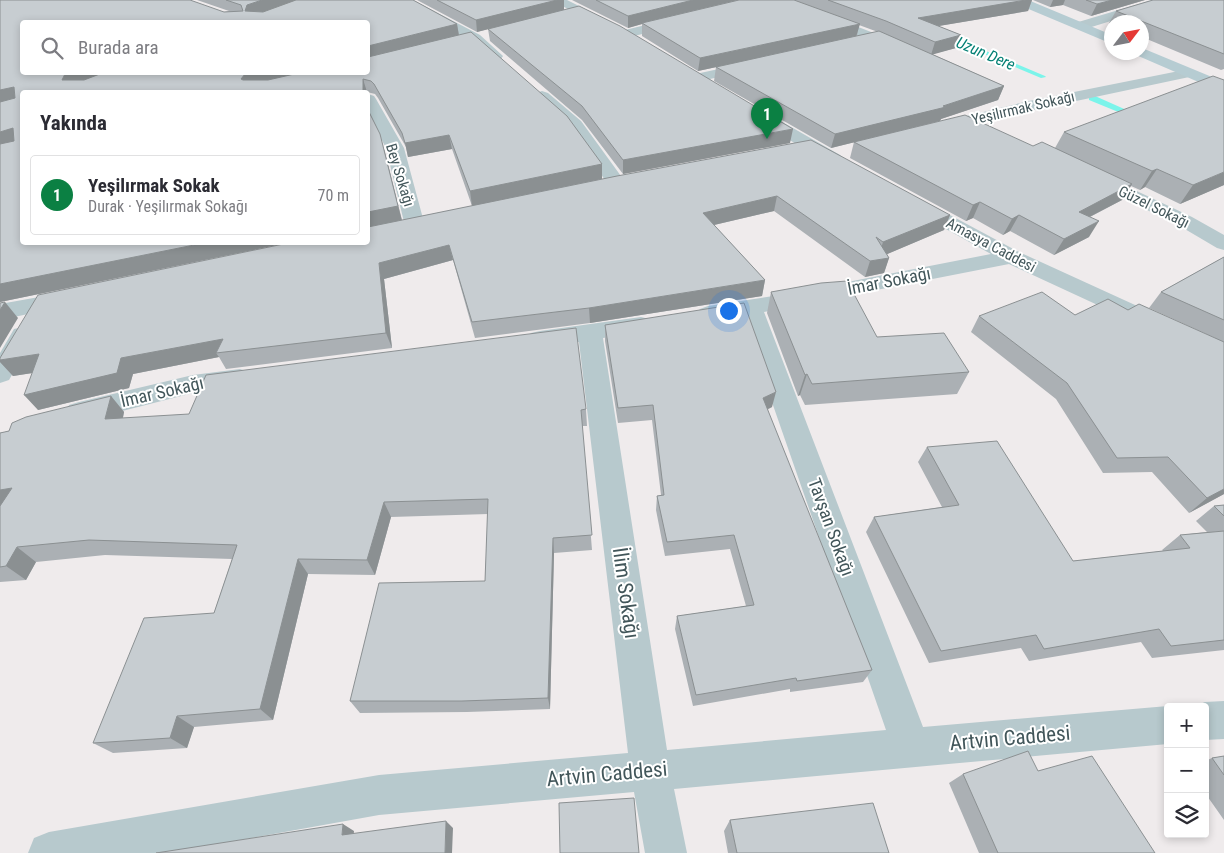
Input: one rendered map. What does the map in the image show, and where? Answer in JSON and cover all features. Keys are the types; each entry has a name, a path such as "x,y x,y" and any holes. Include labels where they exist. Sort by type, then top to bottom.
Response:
{"main road":[{"path":"1018,0 1104,36"},
{"path":"1149,56 1224,88"}],"street":[{"path":"404,0 475,38 504,63"},
{"path":"778,0 913,54"},
{"path":"1080,26 1165,0"},
{"path":"559,8 579,12 626,34 649,49"},
{"path":"626,34 694,17"},
{"path":"457,43 494,34"},
{"path":"849,44 877,38"},
{"path":"720,93 688,73 762,64"},
{"name":"Yeşilırmak Sokağı","path":"922,132 1029,106 1189,73"},
{"path":"532,88 575,125 617,183"},
{"path":"1011,98 1029,106"},
{"name":"Bey Sokağı","path":"370,104 395,148 415,226"},
{"path":"745,108 829,156 847,158"},
{"path":"974,120 999,132"},
{"path":"782,152 811,146"},
{"name":"Güzel Sokağı","path":"1078,170 1185,221 1224,244"},
{"path":"598,187 636,180"},
{"name":"Amasya Caddesi","path":"898,194 1011,257 1153,322"},
{"path":"396,230 434,222"},
{"name":"İmar Sokağı","path":"522,342 751,307 1011,257"},
{"path":"0,312 88,294"},
{"path":"0,374 40,304"},
{"name":"Tavşan Sokağı","path":"751,307 911,746"},
{"name":"İlim Sokağı","path":"590,333 650,770 666,853"},
{"name":"İmar Sokağı","path":"53,418 192,384 260,375"},
{"path":"1209,721 1224,720"},
{"name":"Artvin Caddesi","path":"49,853 379,795 911,746 1164,725"}],"building":[{"path":"0,0 190,0 224,12 243,11 241,5 226,0 262,0 247,5 245,11 263,12 296,0 413,0 457,24 370,46 370,20 20,20 20,75 64,75 62,80 84,80 97,75 244,75 241,79 243,80 268,80 290,75 370,75 370,57 471,32 567,116 602,164 470,191 449,135 405,143 402,133 374,84 363,79 363,90 20,90 20,245 194,245 0,284 0,144 14,141 13,128 0,132 0,102 15,98 14,87 0,90"},
{"path":"437,0 557,0 476,20"},
{"path":"596,0 693,0 628,16"},
{"path":"739,0 794,0 860,24 700,58 642,23"},
{"path":"828,0 1026,0 918,18 961,35 935,42 886,21"},
{"path":"1086,0 1112,0 1097,4"},
{"path":"1153,0 1224,0 1224,54 1149,24 1149,15 1126,15 1116,11"},
{"path":"579,6 620,26 793,129 623,160 582,106 488,29"},
{"path":"879,31 1004,86 943,106 946,107 835,134 716,67"},
{"path":"1213,76 1224,80 1224,172 1193,185 1157,169 1152,171 1064,132"},
{"path":"370,114 380,134 398,206 370,212"},
{"path":"965,115 1033,146 1042,142 1132,184 1079,212 1099,221 1064,239 1019,215 1012,219 980,202 973,205 854,142"},
{"path":"811,140 950,215 883,242 876,237 889,258 870,261 777,196 703,213 765,280 589,308 472,322 449,245 379,263 386,333 216,353 223,339 121,358 117,373 24,395 39,354 0,360 38,295 279,245 370,245 370,227 617,176"},
{"path":"1224,257 1224,320 1161,292"},
{"path":"847,281 877,337 944,333 969,372 812,384 807,374 805,375 771,292 821,283"},
{"path":"1042,292 1075,315 1108,299 1128,310 1139,304 1224,342 1224,489 1207,498 1168,457 1117,458 1067,383 979,316"},
{"path":"5,302 0,310 0,303"},
{"path":"744,303 776,392 763,398 872,670 797,681 796,678 696,695 677,616 754,605 734,535 667,542 657,496 664,495 653,405 618,408 605,325"},
{"path":"576,328 586,409 581,410 592,535 553,538 548,698 462,701 350,701 379,583 485,581 488,499 384,502 367,560 298,559 260,709 177,716 170,738 93,743 144,618 214,613 237,545 89,540 17,547 6,566 0,567 0,506 12,488 0,490 0,433 9,431 12,423 26,417 111,396 105,419 189,414 206,375"},
{"path":"997,441 1073,561 1190,548 1180,535 1224,531 1224,640 1171,646 1159,629 1044,649 1036,635 941,651 874,517 959,505 927,447"},
{"path":"1224,505 1224,516 1214,506"},
{"path":"1028,751 1038,771 1092,756 1155,853 998,853 963,774"},
{"path":"1224,756 1224,775 1212,758"},
{"path":"634,798 639,853 560,853 559,803"},
{"path":"873,803 889,853 737,853 730,820"},
{"path":"446,821 445,853 156,853 343,824 342,835"}],"waterway":[{"name":"Uzun Dere","path":"943,35 1043,77"},
{"name":"Uzun Dere","path":"1092,98 1136,116"}],"place":[{"name":"Yeşilırmak Sokak","path":"767,139"}]}
